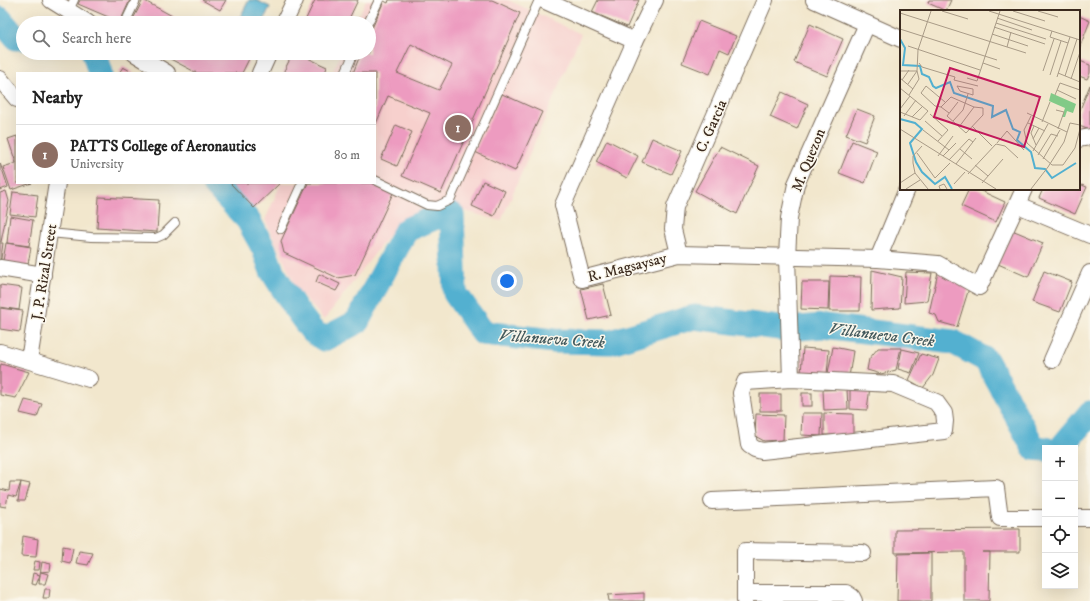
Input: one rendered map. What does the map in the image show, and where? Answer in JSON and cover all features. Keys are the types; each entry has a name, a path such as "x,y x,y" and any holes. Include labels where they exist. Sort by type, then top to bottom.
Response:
{"street":[{"path":"51,0 72,5 82,16"},
{"path":"287,16 295,0"},
{"path":"543,0 635,40"},
{"name":"R. Magsaysay","path":"655,0 635,40 563,205 582,279 679,254 878,259 938,264 979,287 1018,205"},
{"name":"C. Garcia","path":"679,254 674,229 675,207 766,0"},
{"path":"814,0 900,39"},
{"name":"M. Quezon","path":"791,379 787,257 789,218 796,184 867,24"},
{"path":"146,60 165,72"},
{"path":"260,72 266,60"},
{"path":"0,79 16,98"},
{"path":"1080,139 1090,137"},
{"name":"J. P. Rizal Street","path":"29,360 44,275 57,184"},
{"path":"878,259 907,190"},
{"path":"1024,190 1018,205 1090,235"},
{"path":"0,268 44,275"},
{"path":"1052,360 1090,273"},
{"path":"0,352 89,379"},
{"path":"791,379 893,384 936,402 944,413 944,431 762,451 755,449 749,445 741,393 742,387 745,382 791,379"},
{"path":"712,501 996,488 1000,518 1042,518"},
{"path":"1078,518 1090,518"},
{"path":"854,601 852,597 846,593 745,597 745,551 862,553"}],"lane":[{"path":"128,16 136,0"},
{"path":"371,16 379,0"},
{"path":"376,180 427,205 437,206 450,200 539,0"},
{"path":"345,72 351,60"},
{"path":"281,229 302,184"},
{"path":"50,233 91,238 156,238 175,223"}],"shaded area":[{"path":"366,0 508,0 581,34 501,221 444,205 427,210 398,223 324,320 297,289 265,220 281,184 376,184 376,72 332,72 338,60 376,60 376,16 358,16"}],"water":[{"path":"249,0 256,0 270,7 266,16 241,16"}],"building":[{"path":"80,0 130,0 123,16 106,16 78,4"},
{"path":"143,0 172,16 135,16"},
{"path":"202,0 226,0 220,10"},
{"path":"315,0 358,0 350,16 307,16"},
{"path":"389,0 492,0 520,13 441,193 402,176 430,113 388,96 376,124 376,72 353,72 358,60 376,60 376,19 384,1 388,3","holes":["411,44 452,65 439,90 397,73"]},
{"path":"598,0 639,0 627,27 592,12"},
{"path":"929,0 951,0 946,10 928,3"},
{"path":"1080,16 1090,21 1080,46"},
{"path":"699,21 736,36 729,53 720,49 710,74 682,63"},
{"path":"810,24 843,39 827,76 794,62"},
{"path":"172,60 248,60 242,72 195,72"},
{"path":"290,60 312,60 327,67 325,72 284,72"},
{"path":"1080,61 1090,65 1090,73 1087,79 1080,76"},
{"path":"123,67 132,72 120,72"},
{"path":"1090,85 1090,130 1080,126 1080,110"},
{"path":"782,92 808,104 797,129 770,117"},
{"path":"502,94 542,112 515,171 475,152"},
{"path":"857,109 875,116 865,142 846,135"},
{"path":"396,125 412,132 397,166 381,159"},
{"path":"16,136 16,163 8,139"},
{"path":"652,138 682,151 671,174 642,162"},
{"path":"607,140 638,156 627,178 596,162"},
{"path":"852,141 877,151 865,183 839,173"},
{"path":"720,147 759,166 737,214 695,191"},
{"path":"0,163 8,187 0,190"},
{"path":"16,163 16,184 29,184 11,190 3,167"},
{"path":"483,181 505,191 494,216 472,206"},
{"path":"231,184 279,184 254,208"},
{"path":"308,184 373,184 393,193 355,275 338,278 284,253 281,241"},
{"path":"1080,184 1087,187 1075,214 1039,198 1043,190 1080,190"},
{"path":"969,190 979,190 1005,202 996,222 961,206"},
{"path":"6,191 9,201 0,242 0,193"},
{"path":"13,192 38,195 35,217 10,214"},
{"path":"99,197 159,200 157,232 97,228"},
{"path":"10,216 33,220 29,246 7,243"},
{"path":"1012,230 1043,243 1028,277 998,264"},
{"path":"0,243 3,243 1,259 0,259"},
{"path":"6,243 31,247 27,270 2,267"},
{"path":"872,270 902,277 900,308 871,310"},
{"path":"1044,271 1072,282 1060,312 1032,302"},
{"path":"906,272 932,273 927,301 904,303"},
{"path":"938,272 970,285 957,327 939,322 936,315 929,313"},
{"path":"319,274 340,284 336,291 316,282"},
{"path":"830,276 861,277 860,311 829,311"},
{"path":"802,282 829,282 828,310 801,309"},
{"path":"603,284 611,315 589,320 581,289"},
{"path":"0,285 22,288 19,310 0,307"},
{"path":"0,308 23,311 20,332 0,329"},
{"path":"833,347 853,351 849,377 828,373"},
{"path":"803,348 829,350 827,375 801,373"},
{"path":"878,348 901,348 896,370 881,374 867,370 869,359"},
{"path":"902,349 919,353 911,373 898,369"},
{"path":"921,354 939,359 933,375 923,388 909,380"},
{"path":"1,364 29,372 16,398 0,395"},
{"path":"870,387 867,410 850,409 850,388"},
{"path":"847,389 848,409 824,410 823,390"},
{"path":"802,393 812,393 812,406 802,406"},
{"path":"760,394 781,394 781,411 760,411"},
{"path":"25,400 42,404 37,417 20,413"},
{"path":"802,413 822,413 821,436 801,435"},
{"path":"824,413 853,414 853,435 824,435"},
{"path":"756,414 784,415 783,440 764,441 755,436"},
{"path":"10,482 21,482 16,497 8,495 6,507 0,506 0,489 9,491"},
{"path":"21,482 30,484 25,501 18,501"},
{"path":"1020,529 1020,552 990,552 989,601 964,601 964,552 895,553 895,530"},
{"path":"23,536 38,539 36,557 21,556"},
{"path":"63,546 73,548 70,563 62,561"},
{"path":"79,551 93,553 88,565 76,563"},
{"path":"931,553 931,601 897,601 898,554"},
{"path":"35,561 40,562 39,570 33,570"},
{"path":"42,562 51,564 50,571 41,572 48,574 45,584 39,584"},
{"path":"33,573 40,575 36,585 31,584"},
{"path":"45,589 50,589 49,598 43,598"},
{"path":"644,593 644,601 609,601 608,595"}],"waterway":[{"name":"Villanueva Creek","path":"0,19 16,38"},
{"name":"Villanueva Creek","path":"96,60 100,72"},
{"name":"Villanueva Creek","path":"214,184 248,220 264,249 272,271 295,308 312,331 324,339 357,322 406,230 434,218 452,215 455,293 483,333 554,341 611,342 694,317 787,329 824,326 953,342 986,360 1034,448 1042,449"},
{"name":"Villanueva Creek","path":"1063,445 1090,413"}],"place":[{"name":"PATTS College of Aeronautics","path":"458,128"}]}
